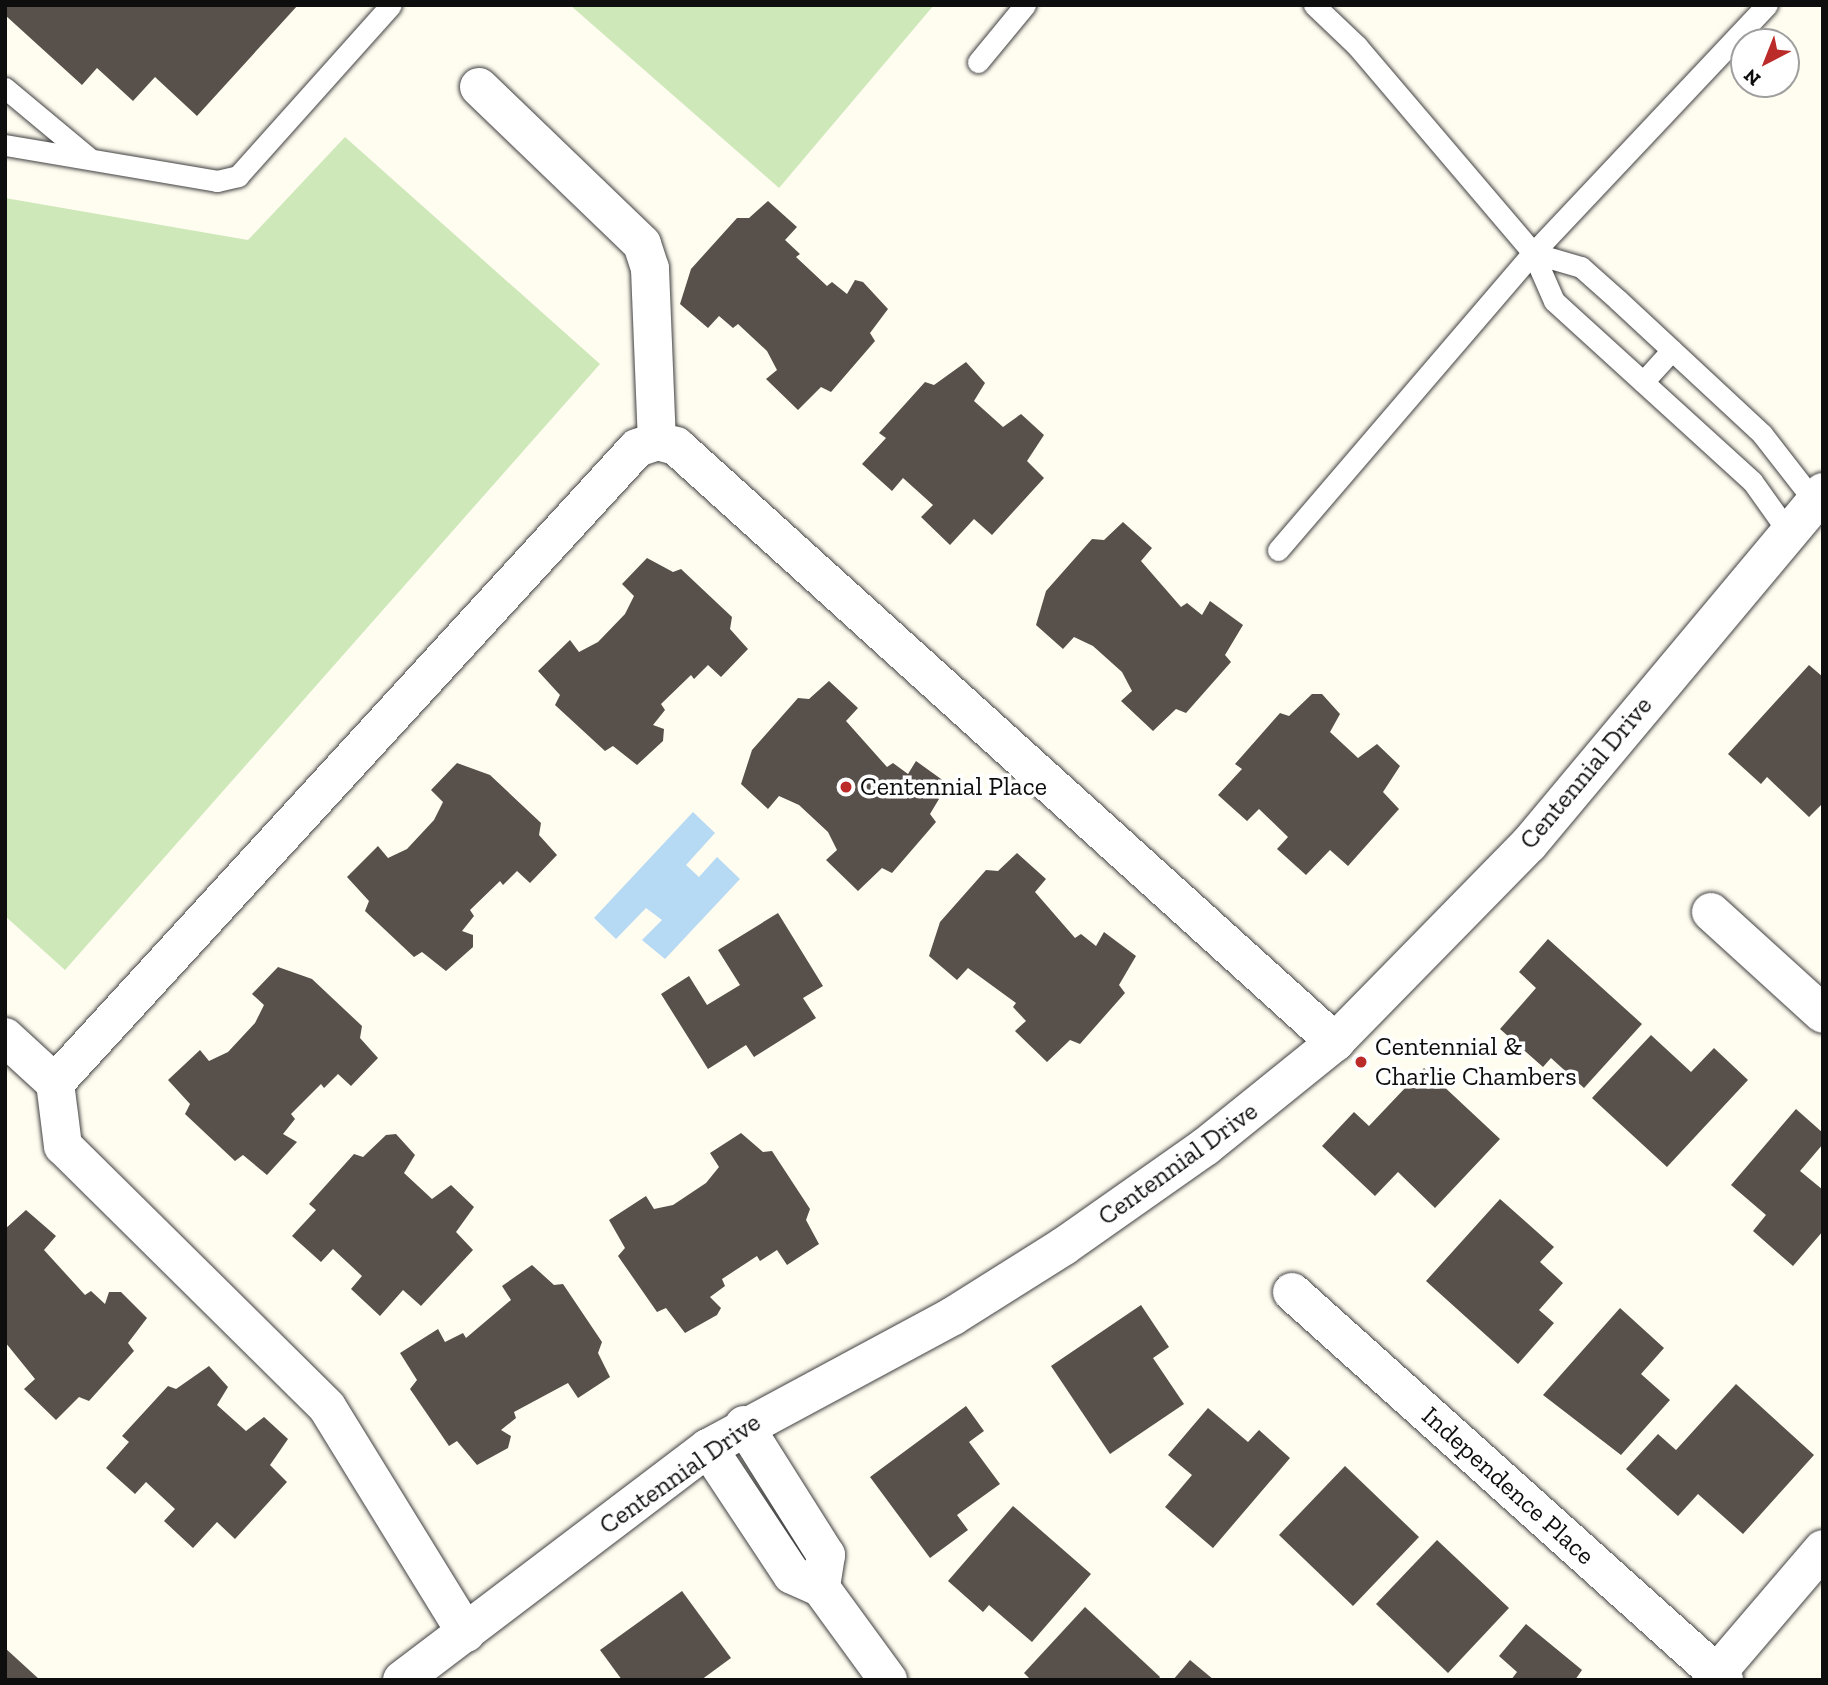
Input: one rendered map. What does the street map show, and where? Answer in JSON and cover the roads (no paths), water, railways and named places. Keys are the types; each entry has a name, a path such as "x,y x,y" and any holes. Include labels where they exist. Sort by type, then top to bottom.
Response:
{"street":[{"path":"479,87 642,244 650,269 657,441"},
{"path":"55,1083 637,448 657,441 676,446 1335,1042"},
{"name":"Centennial Drive","path":"402,1680 708,1448 744,1425 953,1316 1064,1246 1205,1147 1335,1042 1529,844 1787,530 1819,497"},
{"path":"1711,912 1823,1014"},
{"path":"5,1037 55,1083 64,1146 327,1407 466,1633"},
{"name":"Independence Place","path":"1293,1292 1717,1678"},
{"path":"744,1425 826,1555 821,1588"},
{"path":"708,1448 792,1575 821,1588 888,1680"},
{"path":"1717,1678 1823,1549"}],"lane":[{"path":"5,145 217,181 238,176 391,5"},
{"path":"978,62 1025,5"},
{"path":"1314,5 1357,46 1533,253 1553,301 1752,481 1787,530"},
{"path":"1278,550 1533,253 1768,5"},
{"path":"5,88 91,160"},
{"path":"1533,253 1581,267 1762,434 1819,497"},
{"path":"1643,382 1672,350"}],"water":[{"path":"693,812 715,833 686,865 699,877 717,857 740,879 665,959 642,940 662,920 646,908 616,939 594,918"}],"place":[{"name":"Centennial Place","path":"846,787"},
{"name":"Centennial & Charlie Chambers","path":"1361,1062"}]}
